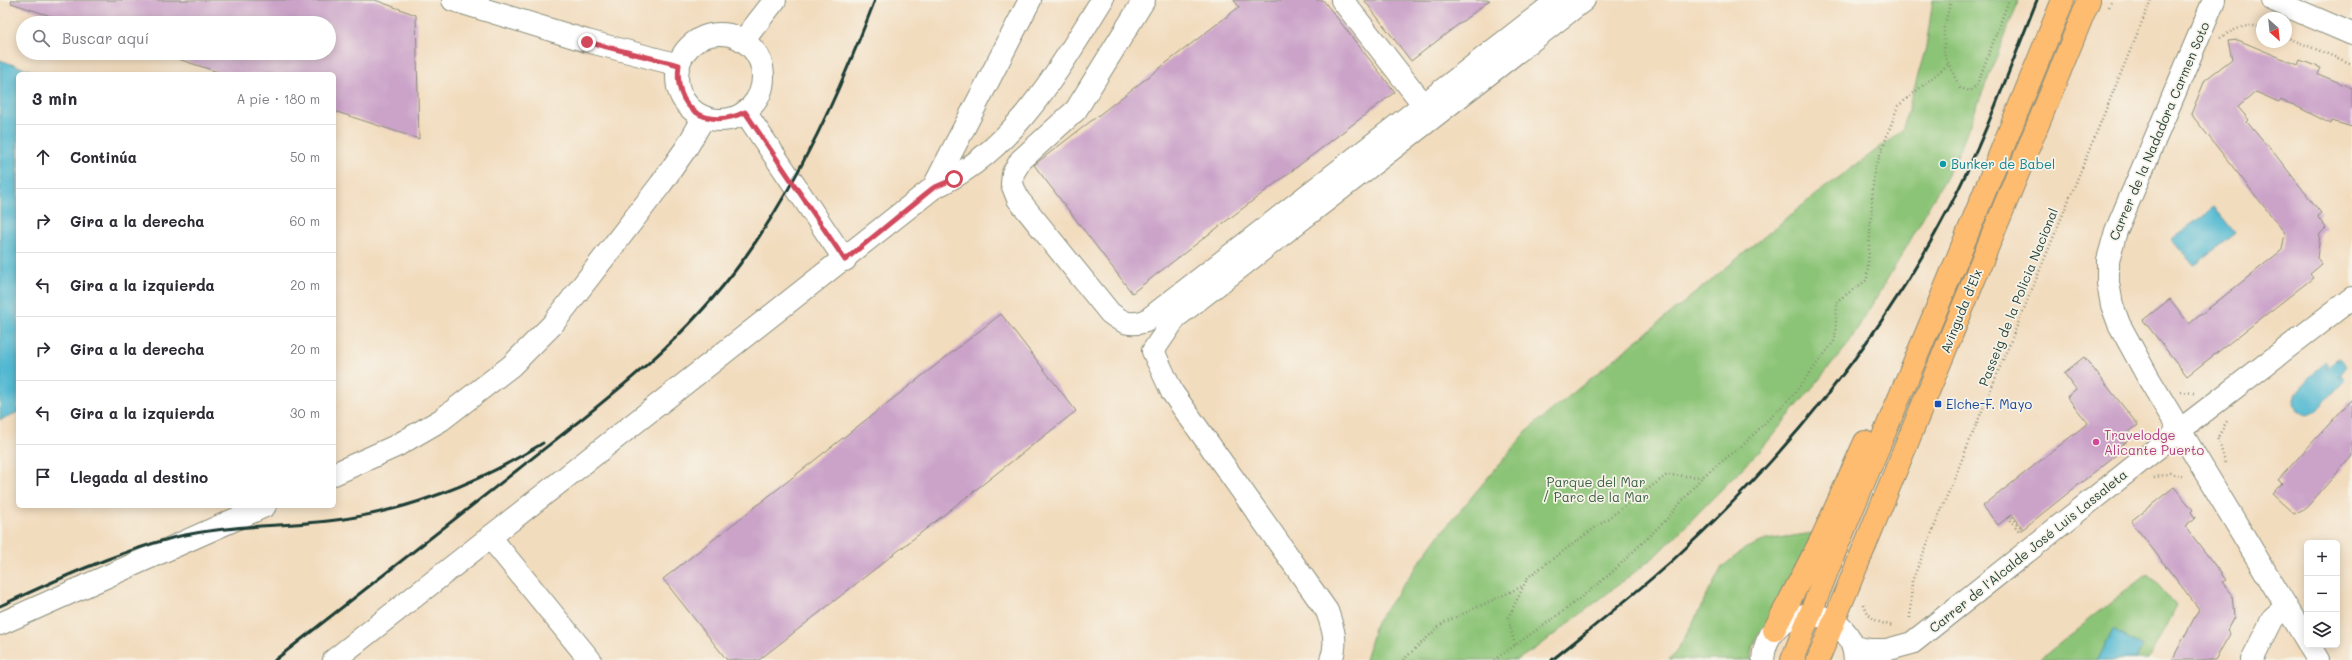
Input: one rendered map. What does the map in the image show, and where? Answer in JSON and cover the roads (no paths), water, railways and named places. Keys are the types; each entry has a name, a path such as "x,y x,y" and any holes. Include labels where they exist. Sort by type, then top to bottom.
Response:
{"main road":[{"name":"Avinguda d'Elx","path":"1792,660 2063,0"},
{"name":"Avinguda d'Elx","path":"1818,660 2089,0"},
{"path":"1774,630 1822,538 1884,400 1939,303"}],"street":[{"path":"453,0 587,42 679,65"},
{"path":"744,41 775,0"},
{"path":"933,188 1030,0"},
{"path":"334,660 845,260 933,188 954,179 978,163 1010,132 1058,69 1102,0"},
{"path":"1144,0 1076,110 1021,160 1013,173 1012,184 1018,199 1110,313 1122,323 1136,324 1146,321 1558,0"},
{"path":"1342,0 1423,104"},
{"path":"1331,660 1334,652 1334,630 1327,611 1172,392 1153,352 1176,317 1584,0"},
{"name":"Carrer de la Nadadora Carmen Soto","path":"2214,0 2116,231 2108,260 2108,283 2112,305 2119,324 2180,430 2304,636"},
{"path":"2273,0 2352,34"},
{"path":"718,34 732,36 744,41 754,50 761,62 763,76 761,90 755,102 745,112 732,118 718,120 704,117 693,110 685,101 678,84 679,65 685,53 694,43 705,37 718,34"},
{"path":"745,112 845,260"},
{"path":"336,473 396,446 441,420 511,366 557,319 661,184 687,147 704,117"},
{"name":"Carrer de l'Alcalde José Luis Lassaleta","path":"1858,656 1870,650 1886,650 1912,643 2180,430 2352,298"},
{"path":"0,624 261,508"},
{"path":"490,537 590,660"},
{"path":"2252,660 2273,618 2286,607"},
{"path":"1763,660 1767,640 1774,630 1790,618 1810,614 1822,616 1834,621 1845,631 1858,656"},
{"name":"Carrer de l'Alcalde José Luis Lassaleta","path":"1899,660 1911,650 1912,643"},
{"path":"2311,648 2318,660"}],"water":[{"path":"0,60 34,72 16,72 16,413 0,420"},
{"path":"2214,207 2235,233 2194,266 2172,239"},
{"path":"2340,358 2347,366 2338,378 2341,376 2345,380 2315,412 2306,415 2297,411 2293,403 2296,393 2325,361 2328,364 2326,367 2327,368 2335,360"},
{"path":"2113,630 2143,646 2135,660 2097,660"}],"railway":[{"path":"275,660 608,398 665,348 693,320 719,291 743,260 783,199 801,167 833,101 875,0"},
{"path":"1552,660 1659,572 1714,521 1791,439 1861,350 1893,304 1922,257 1962,183 1985,131 2037,0"},
{"path":"0,606 63,577 150,544 172,538 230,528 308,523 356,517 413,503 467,483 519,458 543,443"}],"place":[{"name":"Bunker de Babel","path":"1943,164"},
{"name":"Elche-F. Mayo","path":"1938,404"},
{"name":"Travelodge Alicante Puerto","path":"2096,442"}],"park label":[{"name":"Parque del Mar / Parc de la Mar","path":"1596,490"}]}
